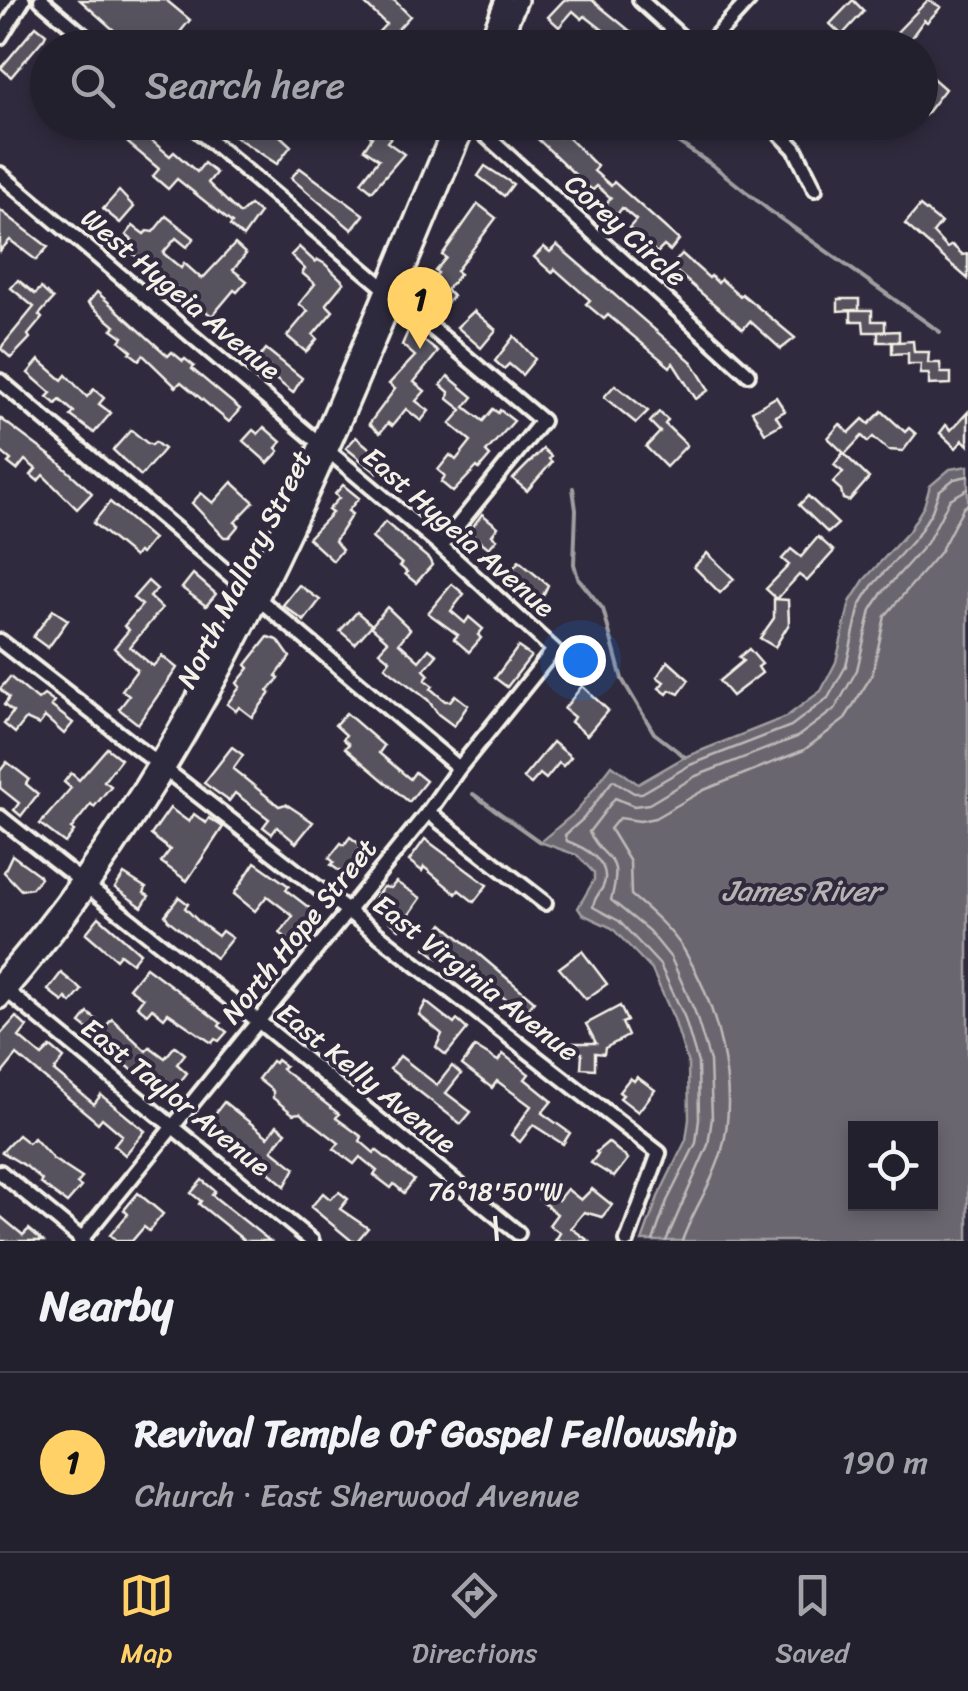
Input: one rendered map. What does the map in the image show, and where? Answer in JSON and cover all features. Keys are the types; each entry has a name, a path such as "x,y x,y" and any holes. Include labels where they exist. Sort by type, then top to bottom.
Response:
{"main road":[{"path":"492,30 504,0"},
{"path":"506,30 519,0"},
{"name":"North Mallory Street","path":"2,989 84,884 161,767 254,596 325,448 447,140"},
{"name":"North Mallory Street","path":"390,290 461,140"}],"street":[{"path":"0,37 23,0"},
{"path":"40,0 76,30"},
{"path":"640,0 672,30"},
{"path":"722,30 749,0"},
{"path":"210,140 542,421 441,546"},
{"name":"Corey Circle","path":"489,140 748,374"},
{"path":"786,140 815,189"},
{"name":"West Hygeia Avenue","path":"0,174 325,448"},
{"path":"0,381 458,768"},
{"name":"East Hygeia Avenue","path":"325,448 441,546 554,650"},
{"name":"East Virginia Avenue","path":"0,641 659,1153 627,1241"},
{"name":"North Hope Street","path":"82,1240 350,910 554,650"},
{"path":"428,812 544,904"},
{"name":"East Kelly Avenue","path":"0,817 518,1233"},
{"name":"East Taylor Avenue","path":"2,989 312,1241"},
{"path":"0,1172 82,1240"}],"water":[{"name":"James River","path":"968,466 968,1241 642,1241 686,1140 688,1064 674,1019 652,970 612,928 582,914 578,908 594,873 577,855 540,842 576,812 612,765 638,784 685,757 786,717 821,691 836,662 850,602 864,580 909,531 924,506 930,486 950,469"}],"building":[{"path":"80,0 166,0 190,20 182,30 114,30"},
{"path":"361,0 394,0 410,16 399,30 380,30 386,24"},
{"path":"564,0 592,0 629,30 603,30 573,11 559,27 548,17"},
{"path":"853,0 864,11 847,30 837,30 830,24"},
{"path":"928,0 941,7 917,30 899,30"},
{"path":"30,33 30,55 11,77 1,68"},
{"path":"153,140 197,172 204,163 216,173 208,183 240,214 250,205 260,213 243,237 230,226 232,223 177,179 168,189 153,176 159,169 128,143"},
{"path":"240,140 284,140 291,146 277,164"},
{"path":"370,140 389,140 404,154 372,191 361,182 379,159 364,149"},
{"path":"539,140 571,140 597,166 594,171 611,186 614,182 679,240 670,251 664,246 657,253 629,228 636,220 622,208 616,216 604,206 611,198 597,186 593,190"},
{"path":"485,166 513,184 504,196 478,176"},
{"path":"300,168 364,215 352,230 291,178"},
{"path":"119,191 134,207 120,223 103,209"},
{"path":"478,204 496,218 456,271 460,274 446,290 453,296 442,309 422,292 438,273 435,271 446,258 442,255"},
{"path":"920,206 941,223 933,233 947,248 952,245 963,255 968,254 968,279 905,224"},
{"path":"0,210 48,247 36,260 10,240 0,251"},
{"path":"166,216 194,238 187,247 176,238 163,253 181,268 184,263 202,279 235,244 246,254 233,270 247,281 212,316 127,249 132,240 126,235 133,226 144,234 153,232"},
{"path":"557,245 692,362 709,390 696,399 673,363 670,367 608,315 604,319 586,304 590,300 555,269 552,273 534,257 544,247 550,252"},
{"path":"299,247 344,282 326,304 333,311 313,335 317,339 306,352 287,336 308,311 299,304 315,284 302,273 305,269 291,255"},
{"path":"682,254 709,278 718,283 721,279 742,294 795,338 781,349 750,321 743,329 671,267"},
{"path":"18,280 35,294 41,288 53,299 39,315 42,318 28,335 30,338 11,358 1,349 34,307 11,288"},
{"path":"97,292 168,356 172,352 185,359 240,409 229,422 181,382 176,387 143,355 139,360 130,353 120,341 123,337 112,329 115,326 88,303"},
{"path":"838,299 859,299 859,310 872,310 872,321 885,321 885,332 864,332 863,321 851,321 851,310 838,311"},
{"path":"474,311 496,330 481,348 457,327"},
{"path":"409,329 438,352 414,382 425,391 416,401 429,411 421,421 406,409 380,433 369,424 395,389 389,384 415,356 402,345"},
{"path":"899,331 899,342 913,341 914,352 929,352 928,363 940,363 941,373 951,373 951,384 929,385 929,374 920,374 921,364 908,364 908,353 892,354 892,342 878,342 878,332"},
{"path":"514,336 535,359 522,375 509,364 504,369 495,361"},
{"path":"266,349 302,378 293,393 264,370 268,366 259,358"},
{"path":"39,360 62,380 66,375 87,397 94,389 104,398 99,404 111,413 94,433 71,416 74,412 60,400 56,404 47,397 51,393 28,373"},
{"path":"448,376 473,397 465,407 483,421 493,409 514,421 486,452 490,456 479,469 453,492 441,482 445,476 438,470 450,455 456,460 471,441 450,424 462,410 448,399 449,392 441,385"},
{"path":"615,385 648,411 636,423 604,397"},
{"path":"776,397 785,411 776,416 781,424 765,433 752,411"},
{"path":"882,411 905,432 909,428 916,434 903,451 888,450 873,437 868,442 862,436 845,454 828,438 840,424 849,433 863,419 869,424"},
{"path":"659,412 668,420 665,424 687,445 666,467 646,447 660,432 650,422"},
{"path":"968,412 968,445 963,440 956,448 940,433 946,425 951,430"},
{"path":"0,418 92,493 77,509 43,475 38,481 31,475 36,469 25,460 17,470 8,463 11,460 0,451"},
{"path":"264,427 281,442 276,448 279,451 268,463 243,441 253,430 258,434"},
{"path":"131,430 147,443 155,442 164,449 141,476 113,450"},
{"path":"356,437 387,463 377,473 346,448"},
{"path":"543,449 552,462 527,491 513,479"},
{"path":"843,453 869,478 849,501 843,499 841,490 833,483 843,472 834,465"},
{"path":"232,482 254,502 235,522 239,525 229,537 224,537 192,503 201,493 213,503"},
{"path":"343,485 359,498 348,511 352,514 335,541 342,550 333,561 308,538 332,513 328,510 339,498 335,494"},
{"path":"808,496 838,524 828,533 799,505"},
{"path":"110,502 153,539 141,554 138,552 134,557 93,523"},
{"path":"482,514 498,527 492,535 497,539 489,548 469,532"},
{"path":"385,522 429,559 432,565 416,583 405,574 402,564 372,538"},
{"path":"818,537 834,551 807,581 799,575 777,599 766,589 789,565 782,559 791,549 801,557"},
{"path":"707,553 734,579 720,593 694,567"},
{"path":"519,561 548,585 541,600 507,576"},
{"path":"193,574 216,594 206,606 182,588"},
{"path":"148,581 157,589 150,597 162,608 130,647 153,666 162,656 177,668 138,724 119,709 129,696 122,690 137,670 114,648 129,630 124,626 142,605 133,598"},
{"path":"452,584 464,594 451,611 465,623 469,617 483,629 469,652 454,639 458,635 428,613"},
{"path":"299,585 320,600 304,621 283,605"},
{"path":"774,599 788,600 789,624 775,647 760,638 774,618"},
{"path":"387,607 410,629 399,643 419,661 429,649 437,655 424,670 431,689 445,701 455,695 468,705 454,726 385,667 390,660 379,651 388,641 371,626 355,644 340,631 357,612 372,625"},
{"path":"53,610 68,620 48,648 33,637"},
{"path":"268,637 278,640 290,657 252,717 227,704 240,687 237,683 249,668 246,665"},
{"path":"518,647 531,656 507,687 495,678"},
{"path":"749,649 762,664 758,667 762,673 732,696 719,681 743,661 739,657"},
{"path":"668,661 689,680 679,694 670,690 667,694 659,688 664,682 657,677"},
{"path":"10,677 38,700 44,695 54,702 51,706 73,723 64,734 45,717 39,725 26,719 15,733 4,724 13,712 4,705 9,698 0,689"},
{"path":"582,686 608,710 587,735 571,722 574,717 564,709"},
{"path":"346,713 384,746 379,753 410,779 415,772 426,781 409,802 345,748 349,744 343,739 346,735 335,725"},
{"path":"553,742 571,757 563,766 559,763 546,779 540,774 531,784 523,778"},
{"path":"232,747 243,755 233,769 279,806 286,804 313,822 296,843 277,827 272,834 263,827 269,819 235,793 229,801 204,783"},
{"path":"107,748 121,759 104,781 111,786 94,807 91,804 65,843 40,824 71,788 64,782 71,773 79,780"},
{"path":"7,762 29,779 26,784 38,794 21,816 14,810 19,803 0,788 0,771"},
{"path":"170,808 189,822 194,814 206,823 209,818 223,827 187,881 161,862 170,850 151,835"},
{"path":"350,837 362,846 345,875 331,865 334,862 329,858"},
{"path":"425,839 487,885 474,902 409,861"},
{"path":"12,855 38,874 40,878 32,888 21,890 4,872"},
{"path":"255,862 289,886 286,890 316,913 293,943 280,933 293,916 267,896 255,911 234,894"},
{"path":"124,874 146,888 144,893 149,896 142,907 115,888"},
{"path":"396,882 421,898 399,929 390,922 393,919 372,903 383,887 391,888"},
{"path":"179,897 198,921 218,936 222,931 232,938 216,958 168,920 165,915"},
{"path":"99,917 140,953 132,963 120,954 116,959 86,933"},
{"path":"443,924 534,1001 520,1019 506,1008 510,1003 497,992 490,999 459,976 464,969 441,953 438,958 425,948"},
{"path":"582,951 607,984 586,999 559,968"},
{"path":"146,967 221,1023 219,1026 227,1032 219,1041 215,1039 212,1043 168,1013 164,1018 152,1008 147,1014 137,1006 143,998 129,988"},
{"path":"61,973 82,990 71,1003 66,998 63,1002 48,990"},
{"path":"426,1002 467,1029 446,1055 436,1047 442,1034 419,1015"},
{"path":"620,1006 628,1036 605,1048 604,1054 595,1053 595,1069 581,1068 582,1053 573,1053 573,1043 596,1043 586,1024"},
{"path":"88,1013 103,1025 112,1019 146,1051 150,1047 165,1058 175,1046 185,1054 177,1064 187,1073 168,1097 158,1089 162,1085 147,1073 143,1078 131,1069 116,1056 118,1053 80,1023"},
{"path":"16,1017 27,1027 19,1037 42,1056 51,1047 64,1058 54,1071 94,1104 101,1095 145,1131 125,1155 114,1145 122,1135 102,1118 98,1123 17,1055 0,1076 0,1035"},
{"path":"475,1047 498,1061 503,1054 529,1074 525,1079 552,1101 542,1113 570,1133 563,1144 533,1125 520,1142 511,1135 531,1106 497,1081 492,1088 462,1065"},
{"path":"400,1056 437,1085 452,1066 461,1074 446,1093 471,1112 461,1124 390,1069"},
{"path":"277,1060 285,1066 282,1069 339,1114 336,1118 362,1137 360,1141 414,1180 404,1193 374,1175 377,1171 360,1157 354,1164 334,1149 339,1143 273,1098 273,1091 258,1079"},
{"path":"637,1077 655,1090 638,1112 620,1098 623,1095 619,1092 630,1078 634,1081"},
{"path":"224,1102 268,1137 277,1125 286,1132 272,1150 295,1168 285,1186 222,1132 219,1136 206,1125"},
{"path":"18,1135 28,1143 34,1138 53,1159 82,1178 77,1184 81,1187 67,1203 40,1183 42,1180 27,1167 2,1152"},
{"path":"608,1142 628,1159 614,1177 591,1163 596,1152"},
{"path":"202,1180 215,1191 212,1195 270,1241 245,1241 199,1204 201,1201 191,1193"},
{"path":"567,1189 581,1200 592,1189 612,1205 602,1217 584,1212 571,1228 589,1241 555,1241 560,1233 549,1225 557,1214 539,1199 547,1190 558,1200"},
{"path":"339,1192 348,1199 340,1209 368,1228 357,1241 311,1207 323,1193 330,1199"},
{"path":"138,1193 163,1214 149,1231 144,1227 132,1241 117,1241 110,1235 128,1214 124,1210"},
{"path":"0,1216 23,1235 29,1229 43,1241 0,1241"}],"waterway":[{"path":"675,140 940,332"},
{"path":"573,488 574,564 578,578 603,609 622,679 654,733 685,757"},
{"path":"473,794 540,842"}],"place":[{"name":"Revival Temple Of Gospel Fellowship","path":"420,349"}]}
